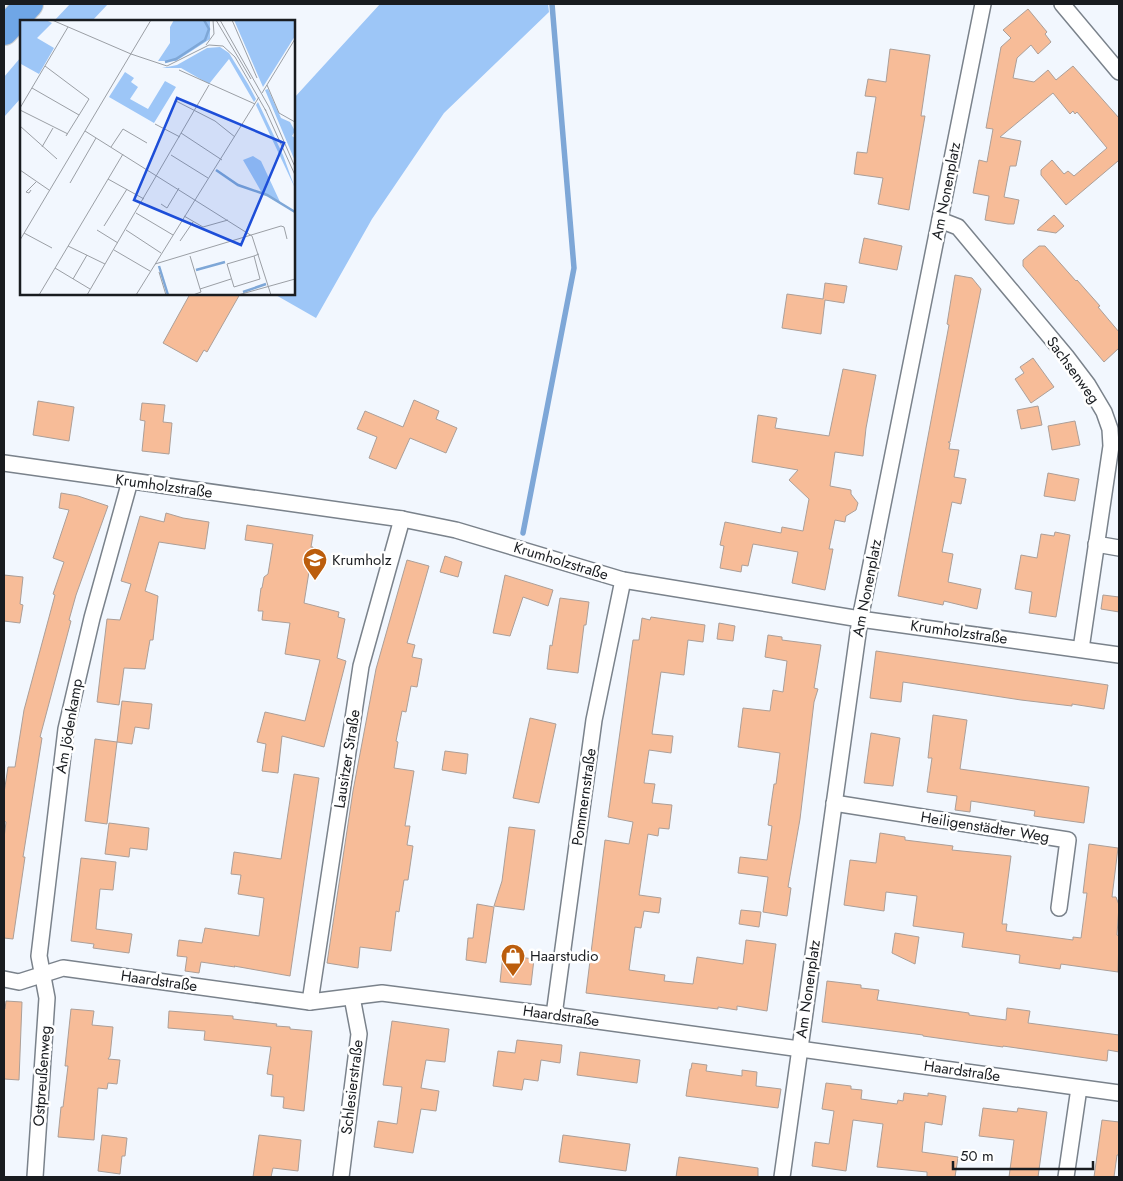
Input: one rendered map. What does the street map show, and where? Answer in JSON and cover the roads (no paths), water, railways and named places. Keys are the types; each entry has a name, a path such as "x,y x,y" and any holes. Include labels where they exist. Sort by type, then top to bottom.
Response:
{"highway":[{"path":"4,31 29,4"}],"street":[{"name":"Am Nonenplatz","path":"782,1177 860,618 982,4"},
{"path":"1062,4 1119,72"},
{"name":"Sachsenweg","path":"940,220 958,227 1066,356 1088,385 1104,412 1110,429 1111,446 1082,649"},
{"name":"Krumholzstraße","path":"4,463 402,519 456,530 623,580 860,618 1119,655"},
{"name":"Am Jödenkamp","path":"43,975 39,956 66,729 92,618 130,481"},
{"name":"Lausitzer Straße","path":"310,1002 361,666 402,519"},
{"path":"1096,544 1119,548"},
{"name":"Pommernstraße","path":"554,1015 594,720 623,580"},
{"name":"Heiligenstädter Weg","path":"834,803 1068,840 1059,908"},
{"name":"Haardstraße","path":"4,979 19,982 63,968 310,1002 382,993 554,1015 1119,1094"},
{"name":"Ostpreußenweg","path":"35,1177 47,998 43,975"},
{"name":"Schlesierstraße","path":"341,1177 359,1034 352,997"},
{"path":"1066,1177 1079,1088"}],"waterway":[{"path":"523,533 574,268 552,4"}],"place":[{"name":"Krumholz","path":"315,581"},
{"name":"Haarstudio","path":"513,977"}]}
